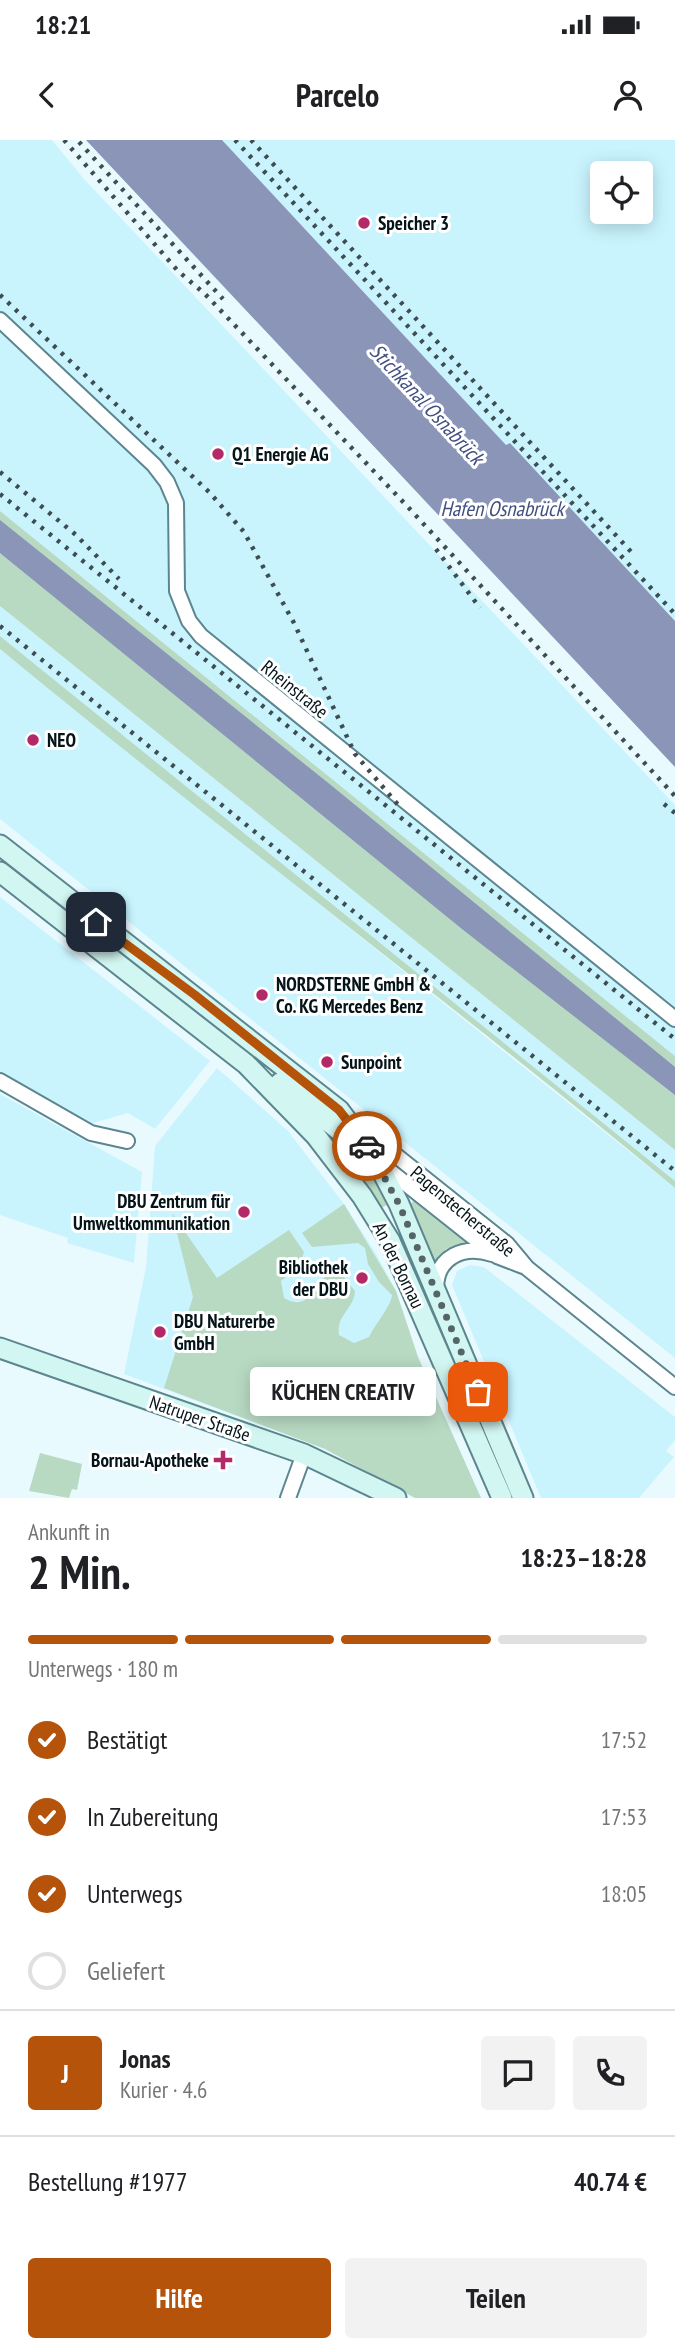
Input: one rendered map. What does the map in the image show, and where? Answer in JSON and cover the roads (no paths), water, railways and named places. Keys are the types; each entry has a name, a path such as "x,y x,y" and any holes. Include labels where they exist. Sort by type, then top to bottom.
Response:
{"main road":[{"name":"Pagenstecherstraße","path":"0,845 339,1110"},
{"path":"0,872 246,1065 274,1077 375,1158"},
{"name":"An der Bornau","path":"246,1065 316,1136 376,1216 412,1287 502,1498"},
{"name":"An der Bornau","path":"339,1110 375,1158 399,1204 523,1498"},
{"name":"Natruper Straße","path":"0,1349 304,1454 396,1498"}],"street":[{"name":"Rheinstraße","path":"0,320 154,465 167,482 176,503 177,591 182,608 201,636 675,1019"},
{"path":"0,1081 91,1133 127,1141"},
{"name":"Pagenstecherstraße","path":"339,1110 507,1244 527,1268 675,1387"},
{"name":"Pagenstecherstraße","path":"375,1158 497,1256 527,1268"},
{"name":"An der Bornau","path":"436,1294 436,1279 441,1266 455,1253 477,1249 497,1256"},
{"path":"288,1498 304,1454"}],"water":[{"name":"Hafen Osnabrück","path":"86,140 222,140 506,445 510,443 675,621 675,767"},
{"path":"0,520 332,786 675,1067 675,1095 462,929 0,553"}],"railway":[{"path":"64,140 178,271 205,294 407,506 675,796"},
{"path":"235,140 675,614"},
{"path":"251,140 635,556"},
{"path":"79,142 223,299"},
{"path":"0,295 210,493 244,532 294,623 355,754 399,806"},
{"path":"0,472 76,535 119,579"},
{"path":"0,494 675,1039"},
{"path":"436,549 480,608"},
{"path":"0,626 675,1171"},
{"path":"664,804 675,813"}],"place":[{"name":"Speicher 3","path":"364,223"},
{"name":"Q1 Energie AG","path":"218,454"},
{"name":"NEO","path":"33,740"},
{"name":"NORDSTERNE GmbH & Co. KG Mercedes Benz","path":"262,995"},
{"name":"Sunpoint","path":"327,1062"},
{"name":"DBU Zentrum für Umweltkommunikation","path":"244,1212"},
{"name":"Bibliothek der DBU","path":"362,1278"},
{"name":"DBU Naturerbe GmbH","path":"160,1332"},
{"name":"KÜCHEN CREATIV","path":"478,1392"},
{"name":"Bornau-Apotheke","path":"223,1460"}],"water label":[{"name":"Stichkanal Osnabrück","path":"427,404"}]}
